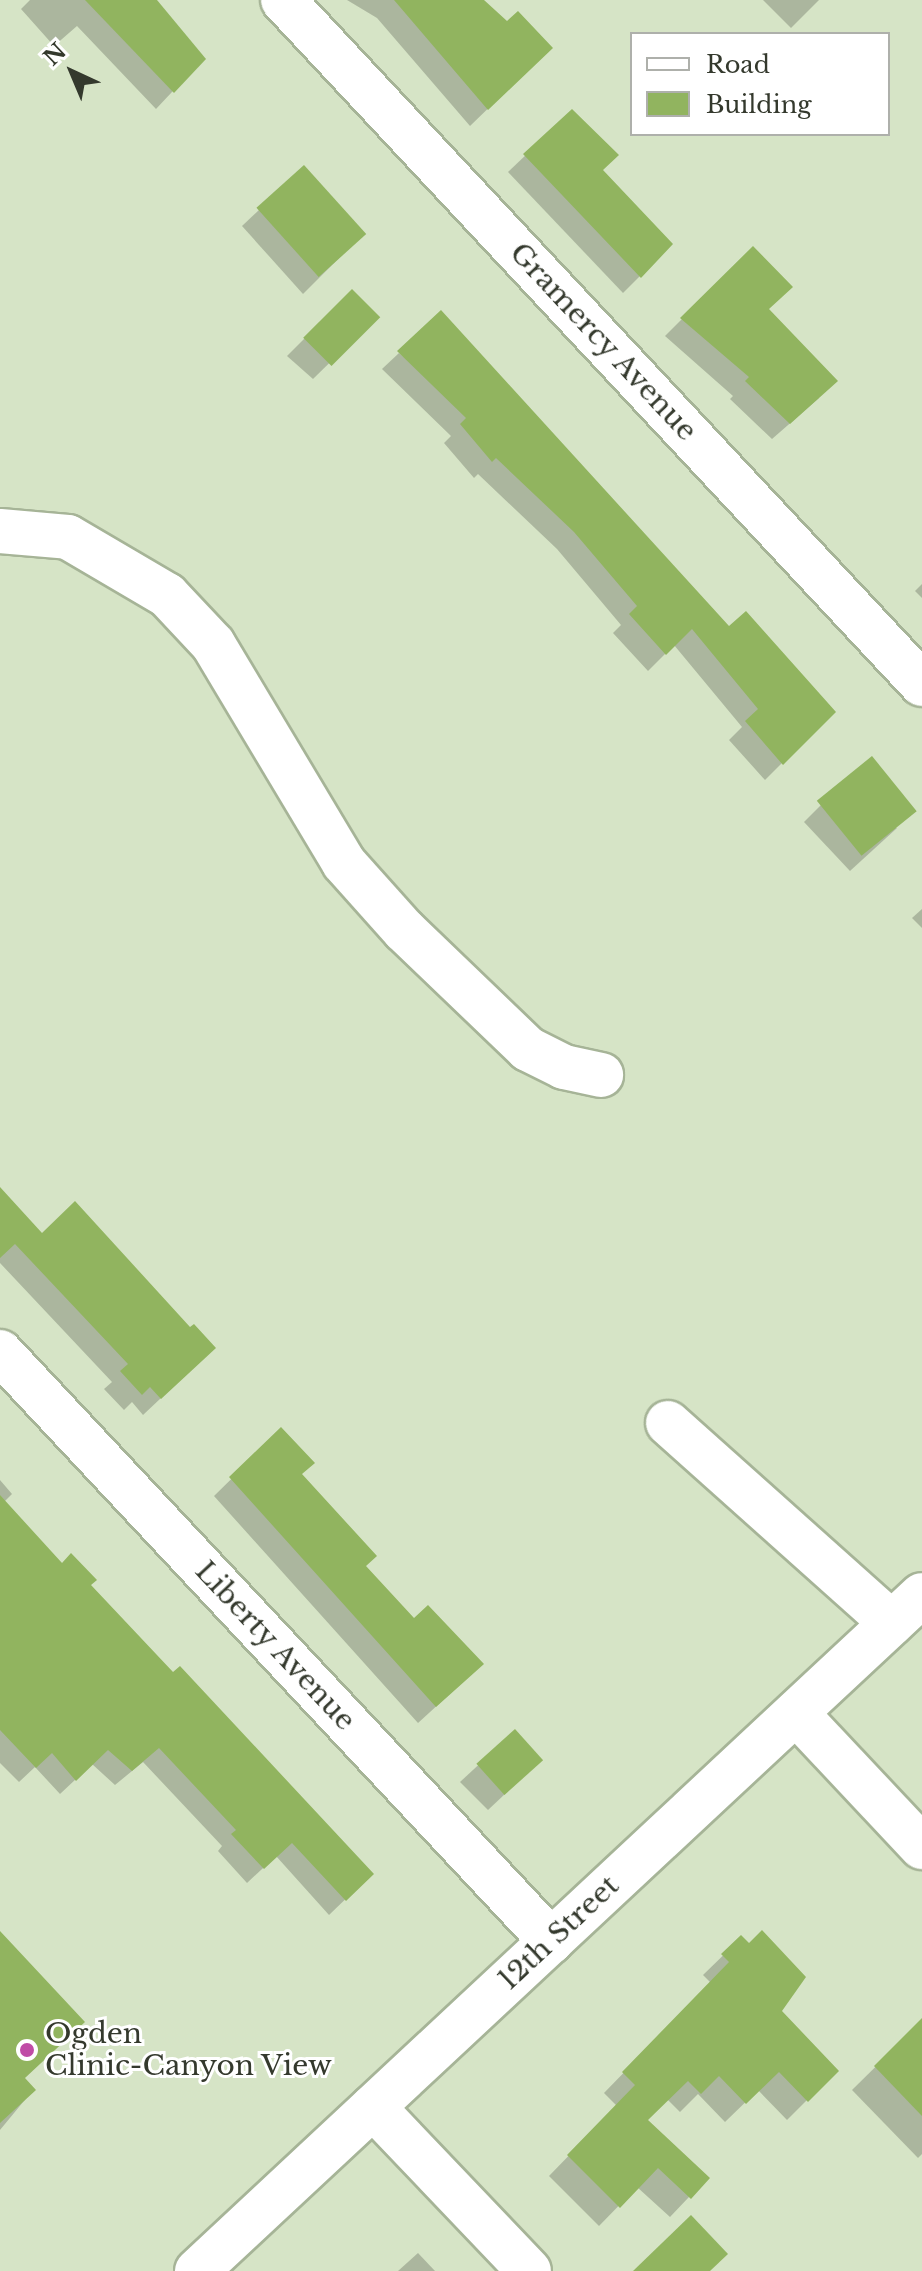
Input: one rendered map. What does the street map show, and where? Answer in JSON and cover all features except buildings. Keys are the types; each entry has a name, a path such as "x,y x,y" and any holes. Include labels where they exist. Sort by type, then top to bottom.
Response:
{"street":[{"name":"Gramercy Avenue","path":"283,0 922,684"},
{"path":"0,531 68,537 167,595 213,644 344,863 404,930 528,1049 564,1067 601,1075"},
{"name":"Liberty Avenue","path":"0,1352 551,1941"},
{"path":"668,1423 907,1609"},
{"name":"12th Street","path":"197,2271 907,1609"},
{"path":"796,1713 922,1847"},
{"path":"373,2107 529,2271"}],"place":[{"name":"Ogden Clinic-Canyon View","path":"27,2050"}]}
